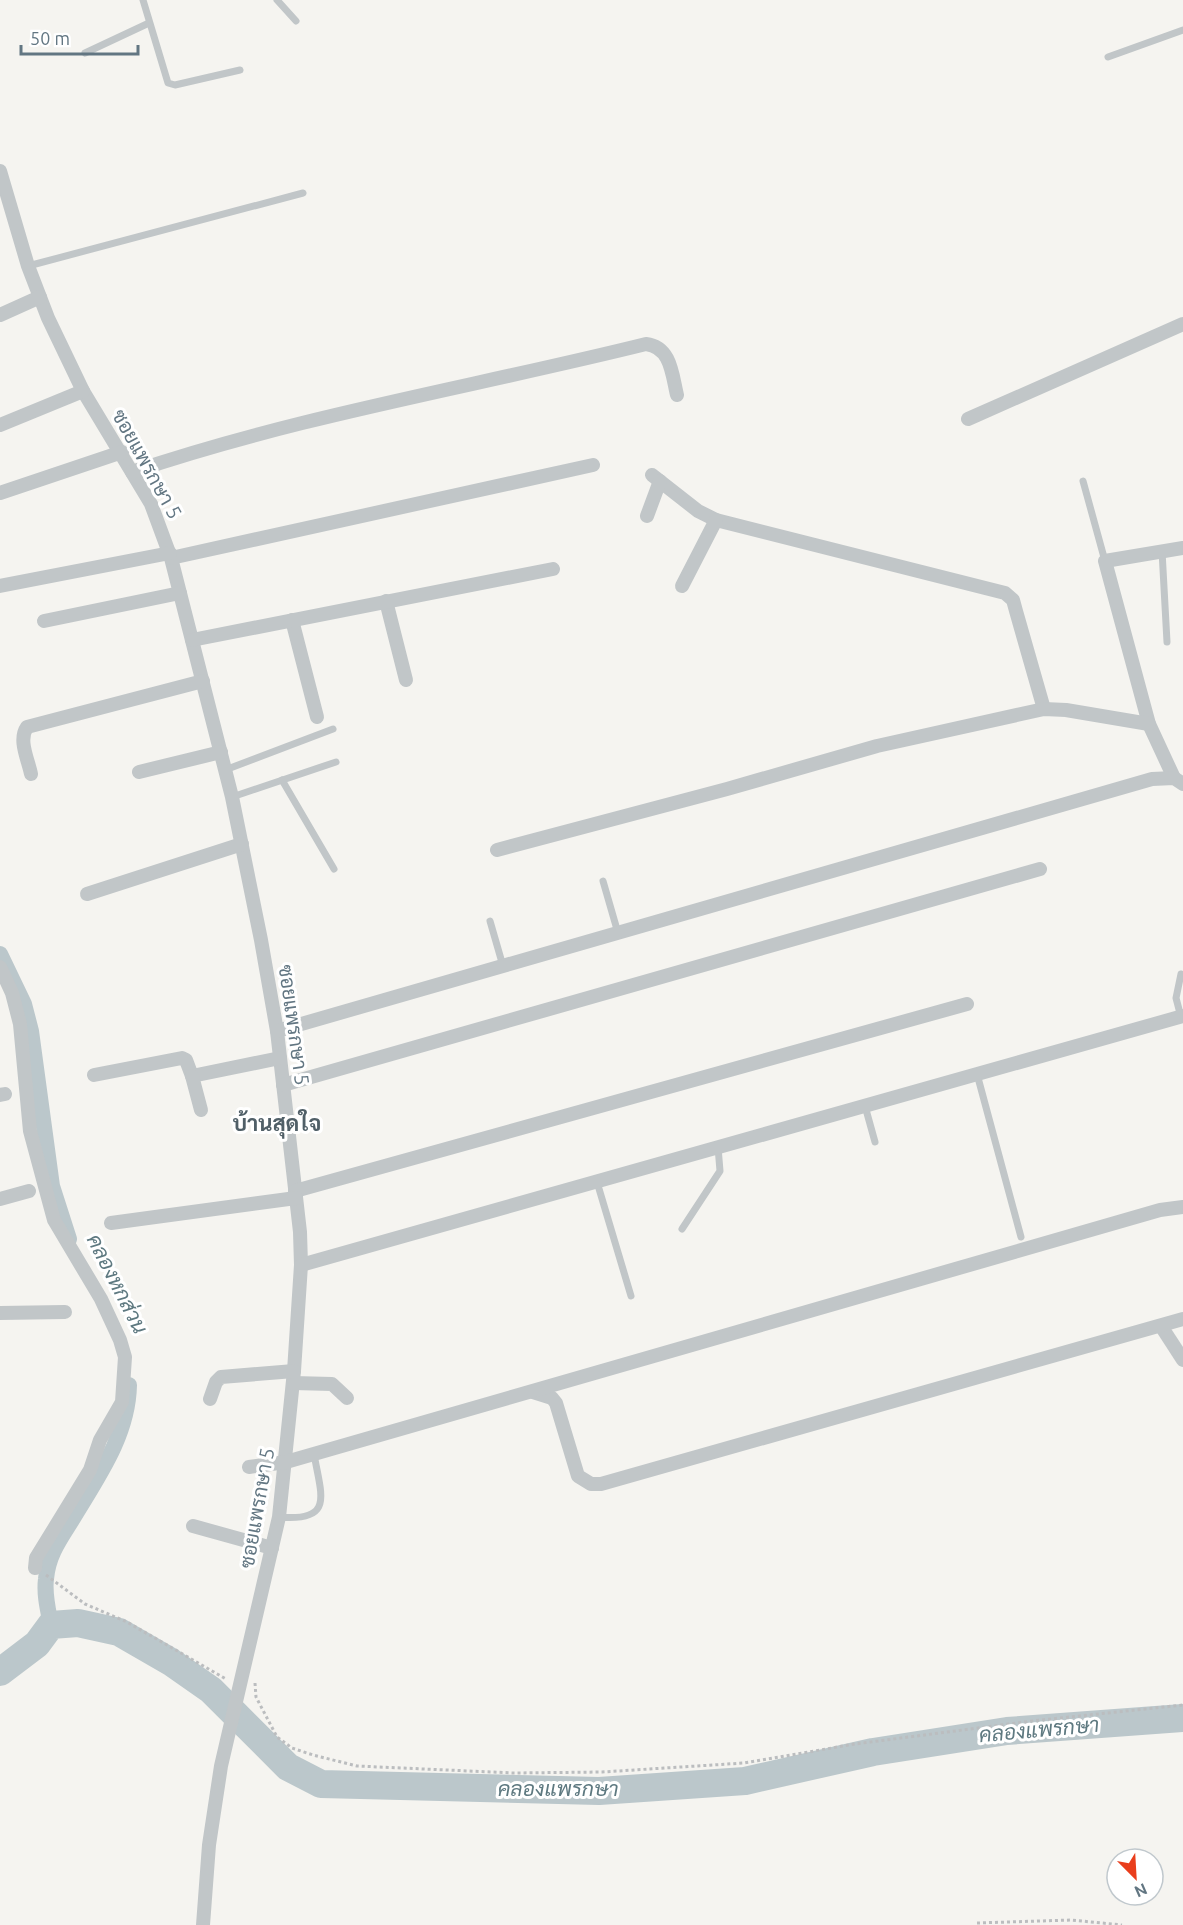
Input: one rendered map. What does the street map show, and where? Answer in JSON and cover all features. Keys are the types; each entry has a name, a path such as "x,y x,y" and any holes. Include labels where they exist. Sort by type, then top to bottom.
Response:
{"street":[{"name":"ซอยแพรกษา 5","path":"0,171 28,266 40,297 83,391 122,452 151,504 170,555 221,752 242,844 277,1032 296,1194 301,1265 286,1462 279,1517 221,1766 208,1845 203,1925"},
{"path":"0,315 40,297"},
{"path":"968,419 1183,324"},
{"path":"132,472 214,444 325,416 646,344 663,351 669,360 676,394"},
{"path":"0,425 83,391"},
{"path":"0,493 122,452"},
{"path":"0,586 170,555 593,465"},
{"path":"647,516 656,478 698,511 713,526 1005,593 1013,600 1044,709"},
{"path":"682,586 713,526"},
{"path":"1178,781 1149,724 1105,561 1183,548"},
{"path":"192,640 553,568"},
{"path":"44,621 180,593"},
{"path":"386,601 406,680"},
{"path":"292,620 317,717"},
{"path":"31,774 23,742 23,733 27,727 202,681"},
{"path":"497,850 728,789 876,746 1044,709 1066,710 1149,724"},
{"path":"139,772 221,752"},
{"path":"277,1032 1152,779 1178,781"},
{"path":"87,894 242,844"},
{"path":"283,1085 1041,869"},
{"path":"0,967 12,993 20,1024 30,1131 54,1220 101,1299 120,1340 125,1357 122,1402 100,1440 90,1470 36,1558 35,1568"},
{"path":"111,1223 296,1194 967,1004"},
{"path":"301,1265 1182,1017"},
{"path":"94,1075 182,1058 188,1064 201,1110"},
{"path":"192,1076 280,1058"},
{"path":"0,1199 29,1191"},
{"path":"249,1467 286,1462 1160,1210 1183,1207"},
{"path":"0,1313 65,1312"},
{"path":"533,1392 552,1398 556,1403 578,1476 591,1484 601,1484 1183,1319"},
{"path":"1161,1326 1183,1360"},
{"path":"210,1399 216,1382 221,1377 293,1377 332,1384 347,1398"},
{"path":"192,1526 272,1548"}],"lane":[{"path":"143,0 148,23 168,83 175,85 240,70"},
{"path":"277,0 296,21"},
{"path":"85,52 148,23"},
{"path":"1108,57 1183,30"},
{"path":"28,266 303,193"},
{"path":"1083,481 1105,561"},
{"path":"1162,551 1167,642"},
{"path":"225,770 333,729"},
{"path":"232,797 336,762"},
{"path":"282,780 334,869"},
{"path":"603,881 618,933"},
{"path":"489,921 503,966"},
{"path":"1181,974 1176,998 1182,1017"},
{"path":"977,1074 1021,1237"},
{"path":"865,1106 875,1142"},
{"path":"682,1229 720,1171 718,1148"},
{"path":"597,1182 631,1296"},
{"path":"279,1517 307,1518 315,1514 320,1493 314,1454"}],"path":[{"path":"58,1584 85,1605 127,1622 219,1676 227,1679 242,1677 257,1688 256,1697 277,1737 302,1751 357,1766 502,1772 602,1772 744,1763 855,1744 1032,1720 1183,1705"},
{"path":"977,1923 1071,1920 1122,1925"}],"waterway":[{"name":"คลองหกส่วน","path":"0,954 24,1004 31,1031 52,1186 69,1239"},
{"name":"คลองหกส่วน","path":"51,1625 46,1590 49,1562 59,1541 110,1456 123,1422 129,1385"},
{"name":"คลองแพรกษา","path":"0,1672 37,1644 51,1625 78,1623 119,1632 171,1662 211,1690 288,1767 321,1784 599,1791 745,1781 873,1752 1007,1731 1183,1718"}],"district":[{"name":"บ้านสุดใจ","path":"277,1123"}]}
